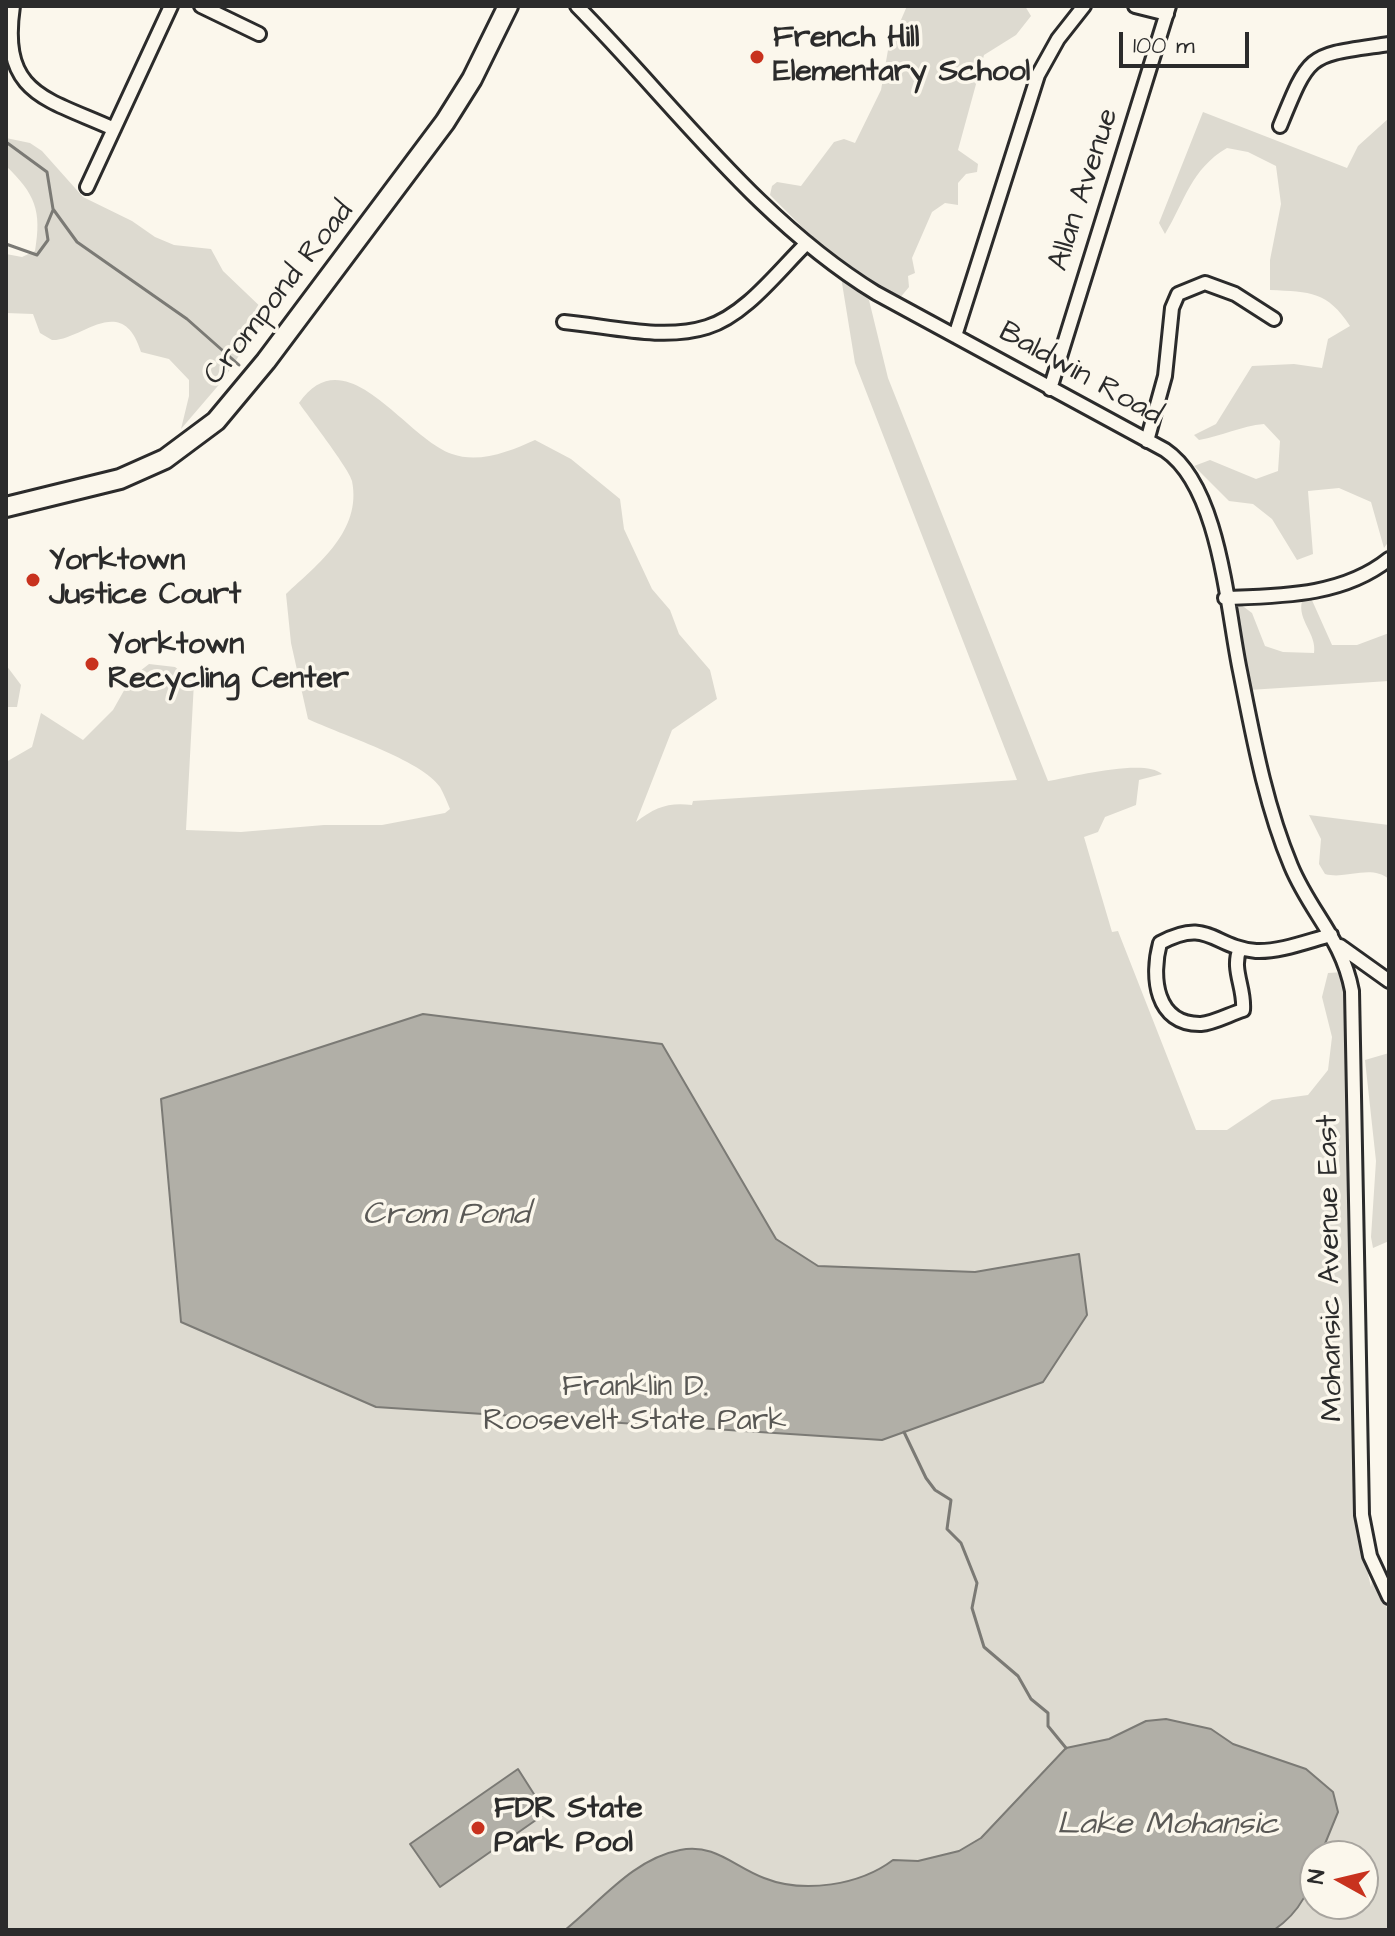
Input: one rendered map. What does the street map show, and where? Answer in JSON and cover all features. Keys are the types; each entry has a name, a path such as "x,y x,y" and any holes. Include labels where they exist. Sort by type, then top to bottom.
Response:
{"highway":[{"name":"Crompond Road","path":"6,507 120,479 165,459 216,421 258,371 445,122 472,79 508,6"}],"street":[{"path":"13,6 6,34 8,56 19,82 114,129"},
{"path":"87,187 171,6"},
{"path":"201,6 259,34"},
{"name":"Baldwin Road","path":"577,6 686,124 807,243 853,279 1176,458 1196,486 1210,525 1276,826 1301,889 1334,939 1389,981"},
{"path":"955,336 1026,105 1058,39 1084,6"},
{"path":"1135,6 1168,10"},
{"name":"Allan Avenue","path":"1050,389 1168,10"},
{"path":"1280,126 1308,64 1332,52 1389,44"},
{"path":"564,322 660,332 710,327 751,298 807,243"},
{"path":"1147,441 1165,376 1172,308 1178,294 1205,283 1235,294 1274,319"},
{"path":"1225,598 1289,596 1324,589 1357,577 1389,559"},
{"path":"1240,948 1235,962 1244,997 1243,1010 1203,1024 1178,1020 1164,1008 1153,966 1160,943 1177,934 1196,931 1240,948 1260,951 1334,939"},
{"name":"Mohansic Avenue East","path":"1334,939 1349,975 1354,1011 1362,1515 1370,1556 1389,1597"}],"green space":[{"path":"907,6 1025,6 1031,16 1016,35 984,55 958,150 978,164 977,172 966,174 958,183 958,205 945,203 932,212 912,258 915,273 908,276 909,287 899,299 819,244 770,195 772,186 777,182 801,186 834,142 844,139 855,143 881,90 888,50"},
{"path":"1203,112 1347,168 1358,146 1389,118 1389,541 1384,548 1371,502 1339,488 1308,491 1313,554 1297,560 1272,519 1253,504 1229,501 1194,466 1210,460 1256,479 1278,471 1280,441 1264,424 1199,440 1194,435 1216,424 1252,366 1294,364 1322,368 1328,339 1350,326 1334,306 1317,296 1270,290 1270,260 1281,204 1276,166 1248,152 1227,148 1215,156 1190,186 1165,234 1159,223"},
{"path":"6,138 30,143 42,151 83,197 132,221 155,237 174,245 211,249 223,271 267,313 223,380 181,429 189,396 189,380 169,359 141,352 133,334 123,325 112,322 100,324 52,340 40,333 33,314 6,313 6,254 22,257 35,251 38,224 30,194 6,166"},
{"name":"Franklin D. Roosevelt State Park","path":"841,277 869,300 888,378 1048,781 1125,768 1153,770 1162,774 1139,780 1136,805 1105,817 1098,832 1084,837 1112,932 1118,931 1196,1130 1227,1130 1272,1100 1308,1095 1328,1070 1332,1037 1322,997 1328,973 1344,972 1348,1000 1360,1539 1371,1587 1372,1580 1376,1581 1389,1613 1389,1930 6,1930 6,762 32,747 41,713 83,740 113,710 131,678 149,664 175,667 194,682 186,830 241,832 324,825 382,825 445,813 450,809 440,787 416,767 308,719 291,643 286,594 335,545 350,516 353,499 350,475 299,403 317,385 336,380 356,385 452,454 484,457 535,440 571,459 620,499 624,529 652,589 670,610 679,634 710,670 717,699 672,730 636,822 662,807 692,805 693,801 1017,780 855,363"},
{"path":"1311,598 1332,645 1357,645 1389,633 1389,681 1249,690 1234,619 1240,604 1252,613 1265,646 1283,652 1314,653 1313,640 1301,608 1302,601"},
{"path":"6,665 21,685 17,707 6,707"},
{"path":"1309,815 1389,825 1389,879 1366,872 1325,874 1319,864 1321,839"},
{"path":"1389,1053 1389,1241 1373,1248 1376,1161 1365,1060"}],"water":[{"name":"Crom Pond","path":"423,1014 662,1044 776,1239 818,1266 975,1272 1079,1254 1087,1315 1043,1382 882,1440 376,1407 181,1322 161,1099"},
{"name":"Lake Mohansic","path":"1166,1719 1211,1729 1233,1744 1306,1769 1333,1792 1338,1812 1327,1840 1299,1840 1299,1906 1274,1930 565,1930 632,1872 647,1862 680,1850 704,1850 764,1878 780,1883 814,1886 865,1876 893,1860 918,1861 959,1851 981,1838 1066,1748 1109,1739 1146,1721"},
{"name":"FDR State Park Pool","path":"518,1769 546,1813 440,1887 410,1844"}],"waterway":[{"path":"6,142 47,172 53,209 77,242 187,319 239,365"},
{"path":"6,244 37,255 48,240 46,227 53,210"},
{"path":"904,1432 926,1478 935,1490 951,1500 947,1529 961,1543 977,1583 972,1608 984,1647 1018,1676 1031,1699 1048,1713 1048,1726 1066,1748"}],"place":[{"name":"French Hill Elementary School","path":"757,57"},
{"name":"Yorktown Justice Court","path":"33,580"},
{"name":"Yorktown Recycling Center","path":"92,664"},
{"name":"FDR State Park Pool","path":"478,1828"}]}
